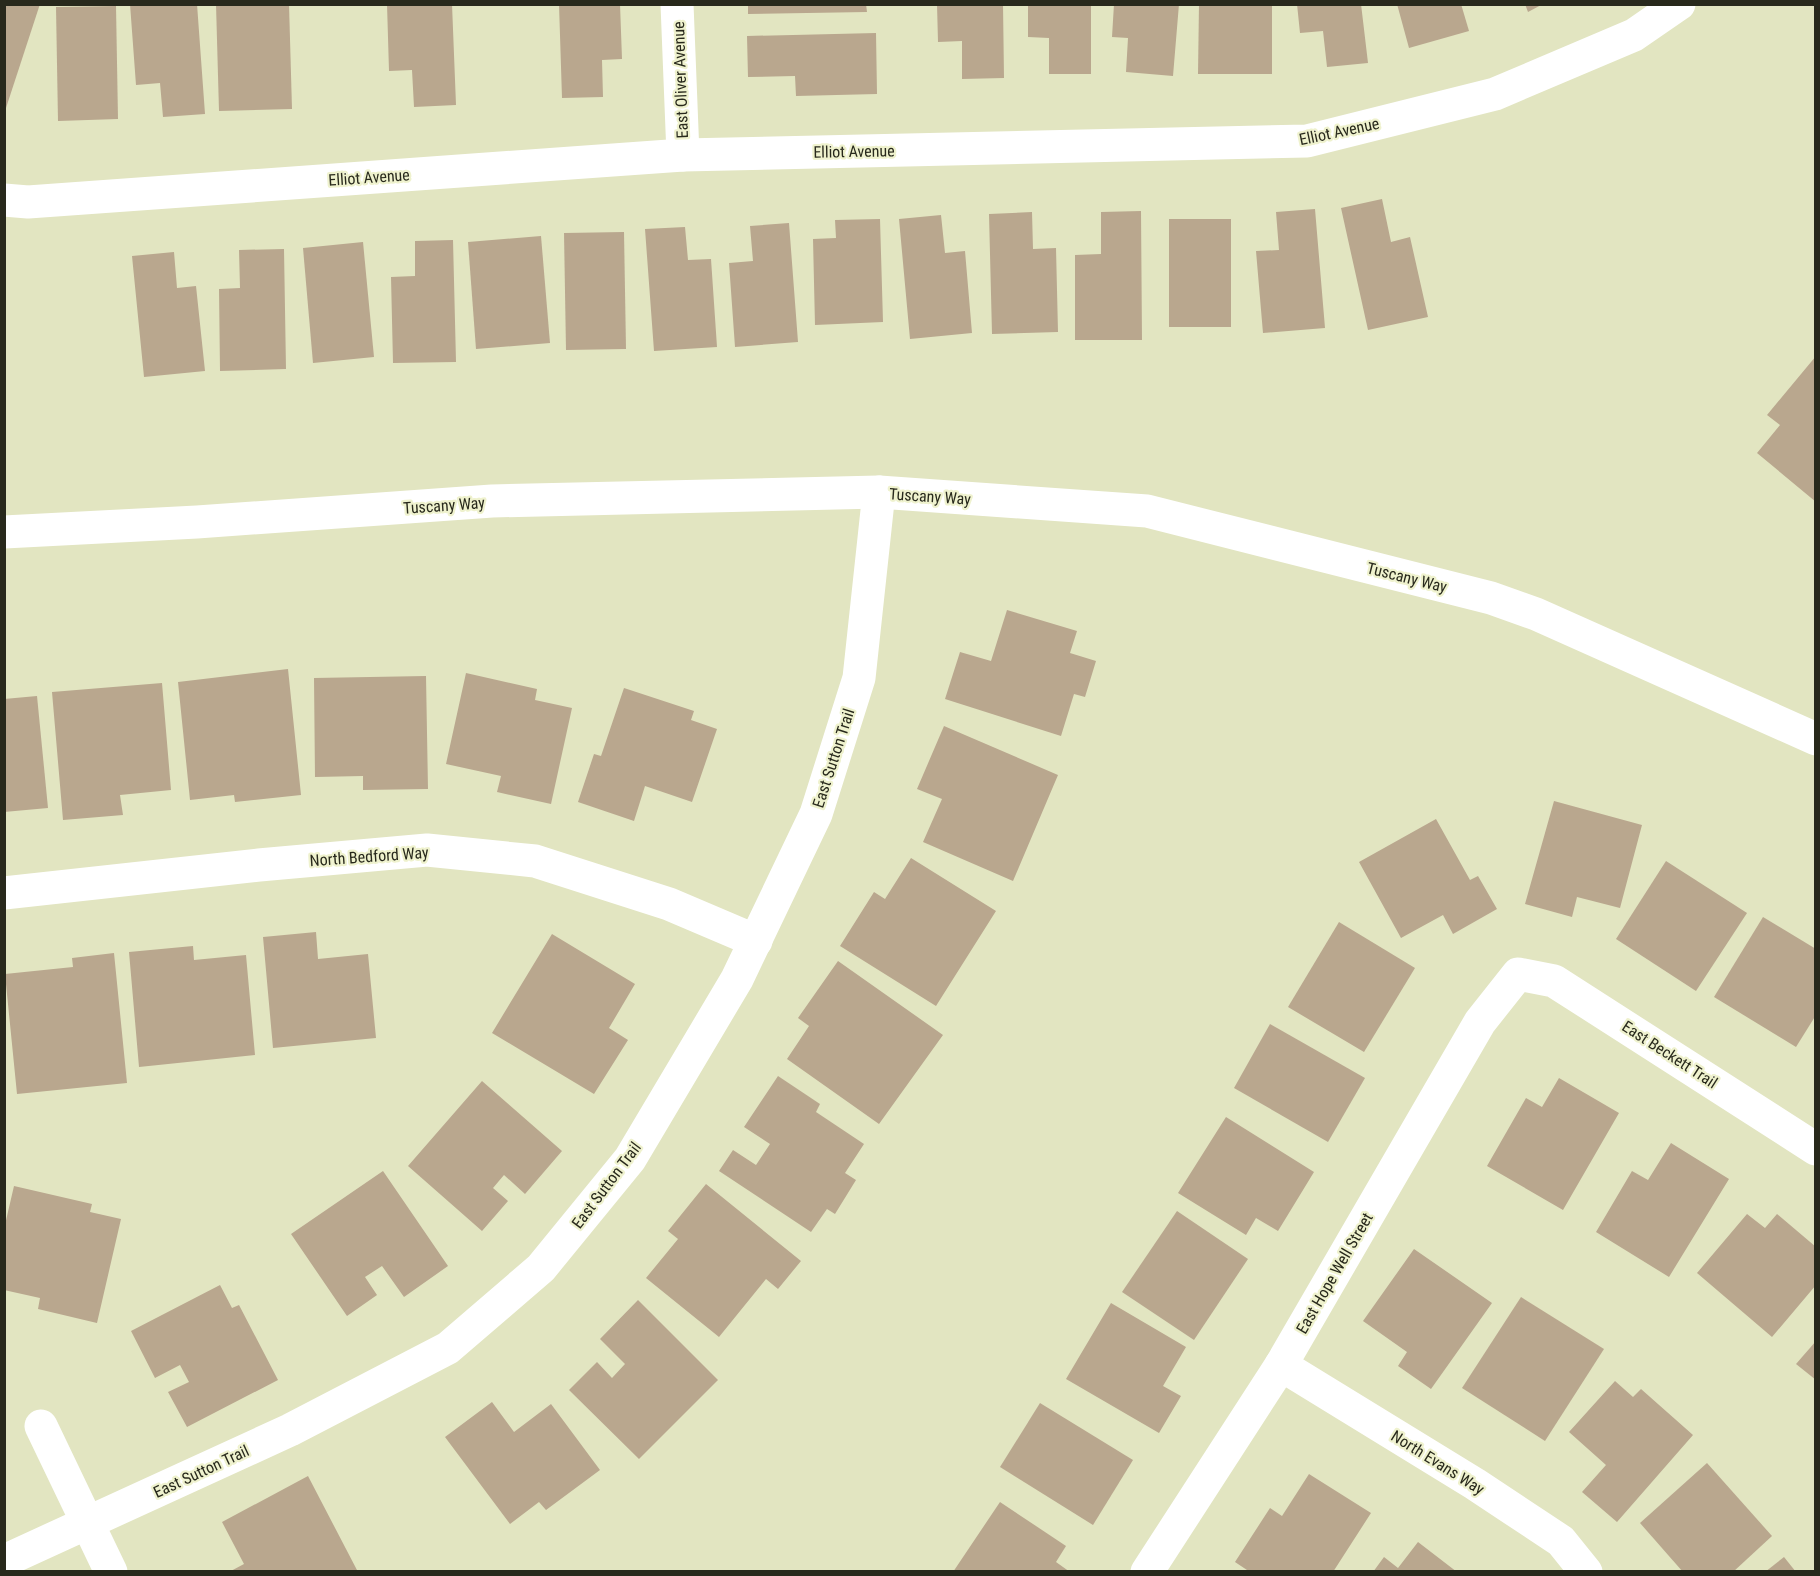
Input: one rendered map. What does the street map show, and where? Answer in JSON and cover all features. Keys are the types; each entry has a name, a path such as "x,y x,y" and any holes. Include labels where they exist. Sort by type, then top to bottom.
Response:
{"street":[{"name":"East Oliver Avenue","path":"677,4 683,154"},
{"name":"Elliot Avenue","path":"4,200 28,202 683,154 1307,141 1495,94 1634,35 1679,4"},
{"name":"Tuscany Way","path":"4,532 209,522 492,501 879,492 1147,511 1491,598 1536,614 1815,739"},
{"name":"East Sutton Trail","path":"4,1561 290,1430 448,1348 541,1268 630,1160 737,979 816,814 858,678 879,492"},
{"name":"North Bedford Way","path":"4,893 259,865 426,850 535,861 669,904 756,941"},
{"name":"East Beckett Trail","path":"1518,974 1554,981 1815,1149"},
{"name":"East Hope Well Street","path":"1147,1572 1281,1365 1480,1022 1518,974"},
{"name":"North Evans Way","path":"1281,1365 1475,1484 1561,1541 1586,1572"},
{"path":"41,1426 111,1572"}],"building":[{"path":"4,4 40,4 5,111 4,111"},
{"path":"130,4 197,4 205,114 163,117 160,83 136,85"},
{"path":"216,4 289,4 292,109 219,111"},
{"path":"387,4 452,4 456,105 414,107 412,70 389,71"},
{"path":"559,4 620,4 622,59 602,60 603,97 562,98"},
{"path":"748,4 866,4 867,12 748,14"},
{"path":"937,4 1003,4 1004,78 962,79 962,41 938,42"},
{"path":"1028,4 1091,4 1091,74 1049,74 1049,38 1028,37"},
{"path":"1114,4 1179,4 1173,76 1126,72 1128,38 1112,37"},
{"path":"1199,4 1272,4 1272,74 1198,74"},
{"path":"1297,4 1361,4 1368,63 1327,67 1323,31 1300,33"},
{"path":"1397,4 1461,4 1469,31 1409,48"},
{"path":"1525,4 1543,4 1528,12"},
{"path":"116,6 118,119 58,121 56,7"},
{"path":"876,33 877,94 796,96 795,76 748,77 747,36"},
{"path":"1382,199 1391,242 1410,237 1428,317 1368,330 1341,208"},
{"path":"1315,209 1325,328 1263,333 1256,251 1279,250 1276,212"},
{"path":"1141,211 1142,340 1075,340 1075,255 1101,254 1101,212"},
{"path":"1032,212 1033,249 1056,248 1058,332 992,334 989,214"},
{"path":"941,215 945,253 965,251 972,333 910,339 899,219"},
{"path":"880,219 883,322 815,325 813,239 836,238 835,220"},
{"path":"1169,219 1231,219 1231,327 1169,327"},
{"path":"789,223 798,342 735,347 729,263 753,261 750,226"},
{"path":"685,227 688,260 711,259 717,347 654,351 645,229"},
{"path":"624,232 626,349 566,350 564,233"},
{"path":"541,236 550,343 476,349 468,242"},
{"path":"453,240 456,362 393,363 391,277 415,276 415,241"},
{"path":"363,242 374,357 313,363 303,248"},
{"path":"284,249 286,369 220,371 219,289 240,288 239,250"},
{"path":"174,252 177,288 196,286 205,371 144,377 132,256"},
{"path":"1816,356 1816,502 1757,453 1780,425 1767,415"},
{"path":"1007,610 1077,631 1070,653 1096,661 1085,697 1074,694 1061,736 945,699 960,652 991,661"},
{"path":"288,669 301,795 235,802 234,795 190,800 178,682"},
{"path":"466,673 537,689 535,700 572,708 551,804 497,792 501,776 446,764"},
{"path":"426,676 428,789 363,790 363,776 315,777 314,678"},
{"path":"162,683 171,790 120,795 123,815 63,820 52,692"},
{"path":"624,688 694,711 691,720 717,729 692,802 645,786 634,821 578,802 594,754 601,756"},
{"path":"37,696 48,808 4,812 4,699"},
{"path":"944,726 1058,775 1013,881 923,842 942,799 917,789"},
{"path":"1554,801 1642,825 1620,908 1577,897 1572,917 1525,904"},
{"path":"1436,819 1470,880 1478,876 1497,909 1453,934 1443,915 1401,938 1359,862"},
{"path":"911,858 996,911 936,1006 840,946 874,892 885,899"},
{"path":"1666,861 1747,913 1696,991 1616,939"},
{"path":"1763,917 1816,949 1816,1015 1796,1047 1714,997"},
{"path":"1339,922 1415,968 1364,1052 1288,1007"},
{"path":"316,932 318,959 368,954 376,1038 273,1048 263,937"},
{"path":"552,934 635,984 609,1028 628,1040 594,1094 492,1033"},
{"path":"193,946 194,960 246,955 255,1055 139,1067 129,952"},
{"path":"114,953 127,1083 17,1094 5,974 73,967 72,958"},
{"path":"838,961 943,1035 879,1124 787,1059 809,1026 798,1018"},
{"path":"1270,1024 1365,1078 1328,1142 1234,1088"},
{"path":"778,1076 820,1104 816,1112 864,1144 845,1173 856,1180 835,1214 827,1209 811,1232 719,1171 733,1150 756,1165 770,1144 744,1127"},
{"path":"1559,1078 1619,1113 1563,1210 1487,1166 1526,1098 1542,1107"},
{"path":"482,1081 562,1151 525,1194 504,1175 493,1188 508,1201 482,1231 408,1166"},
{"path":"1226,1117 1314,1172 1278,1231 1256,1218 1246,1235 1178,1193"},
{"path":"1671,1143 1729,1179 1669,1277 1596,1232 1632,1171 1648,1180"},
{"path":"383,1171 448,1266 404,1297 382,1266 365,1277 377,1295 347,1316 291,1234"},
{"path":"706,1184 801,1261 778,1289 766,1279 719,1337 646,1278 678,1239 668,1231"},
{"path":"14,1186 92,1204 90,1212 121,1219 97,1323 38,1309 40,1298 4,1290 4,1229"},
{"path":"1177,1211 1248,1259 1194,1340 1122,1292"},
{"path":"1747,1214 1765,1228 1777,1214 1816,1247 1816,1285 1772,1337 1697,1273"},
{"path":"1414,1249 1492,1303 1431,1389 1398,1366 1407,1352 1363,1321"},
{"path":"220,1285 232,1308 239,1305 278,1380 187,1427 168,1392 189,1382 180,1365 155,1378 131,1331"},
{"path":"1521,1297 1604,1349 1545,1441 1462,1388"},
{"path":"638,1300 718,1380 639,1459 569,1390 597,1362 612,1378 625,1364 600,1339"},
{"path":"1111,1303 1186,1347 1163,1386 1181,1396 1159,1433 1066,1379"},
{"path":"1816,1341 1816,1380 1796,1364"},
{"path":"1615,1381 1633,1397 1641,1389 1693,1435 1617,1522 1582,1492 1606,1465 1569,1432"},
{"path":"492,1402 514,1432 551,1404 600,1470 546,1510 539,1502 510,1524 445,1437"},
{"path":"1040,1403 1133,1460 1093,1525 1000,1467"},
{"path":"1707,1463 1772,1536 1733,1572 1683,1572 1640,1523"},
{"path":"1309,1474 1371,1513 1333,1572 1250,1572 1235,1562 1270,1508 1282,1516"},
{"path":"308,1476 358,1572 229,1572 244,1564 222,1522"},
{"path":"1000,1502 1066,1546 1056,1562 1070,1572 953,1572"},
{"path":"1418,1542 1457,1572 1373,1572 1384,1557 1398,1568"},
{"path":"1784,1557 1796,1572 1765,1572"}]}
